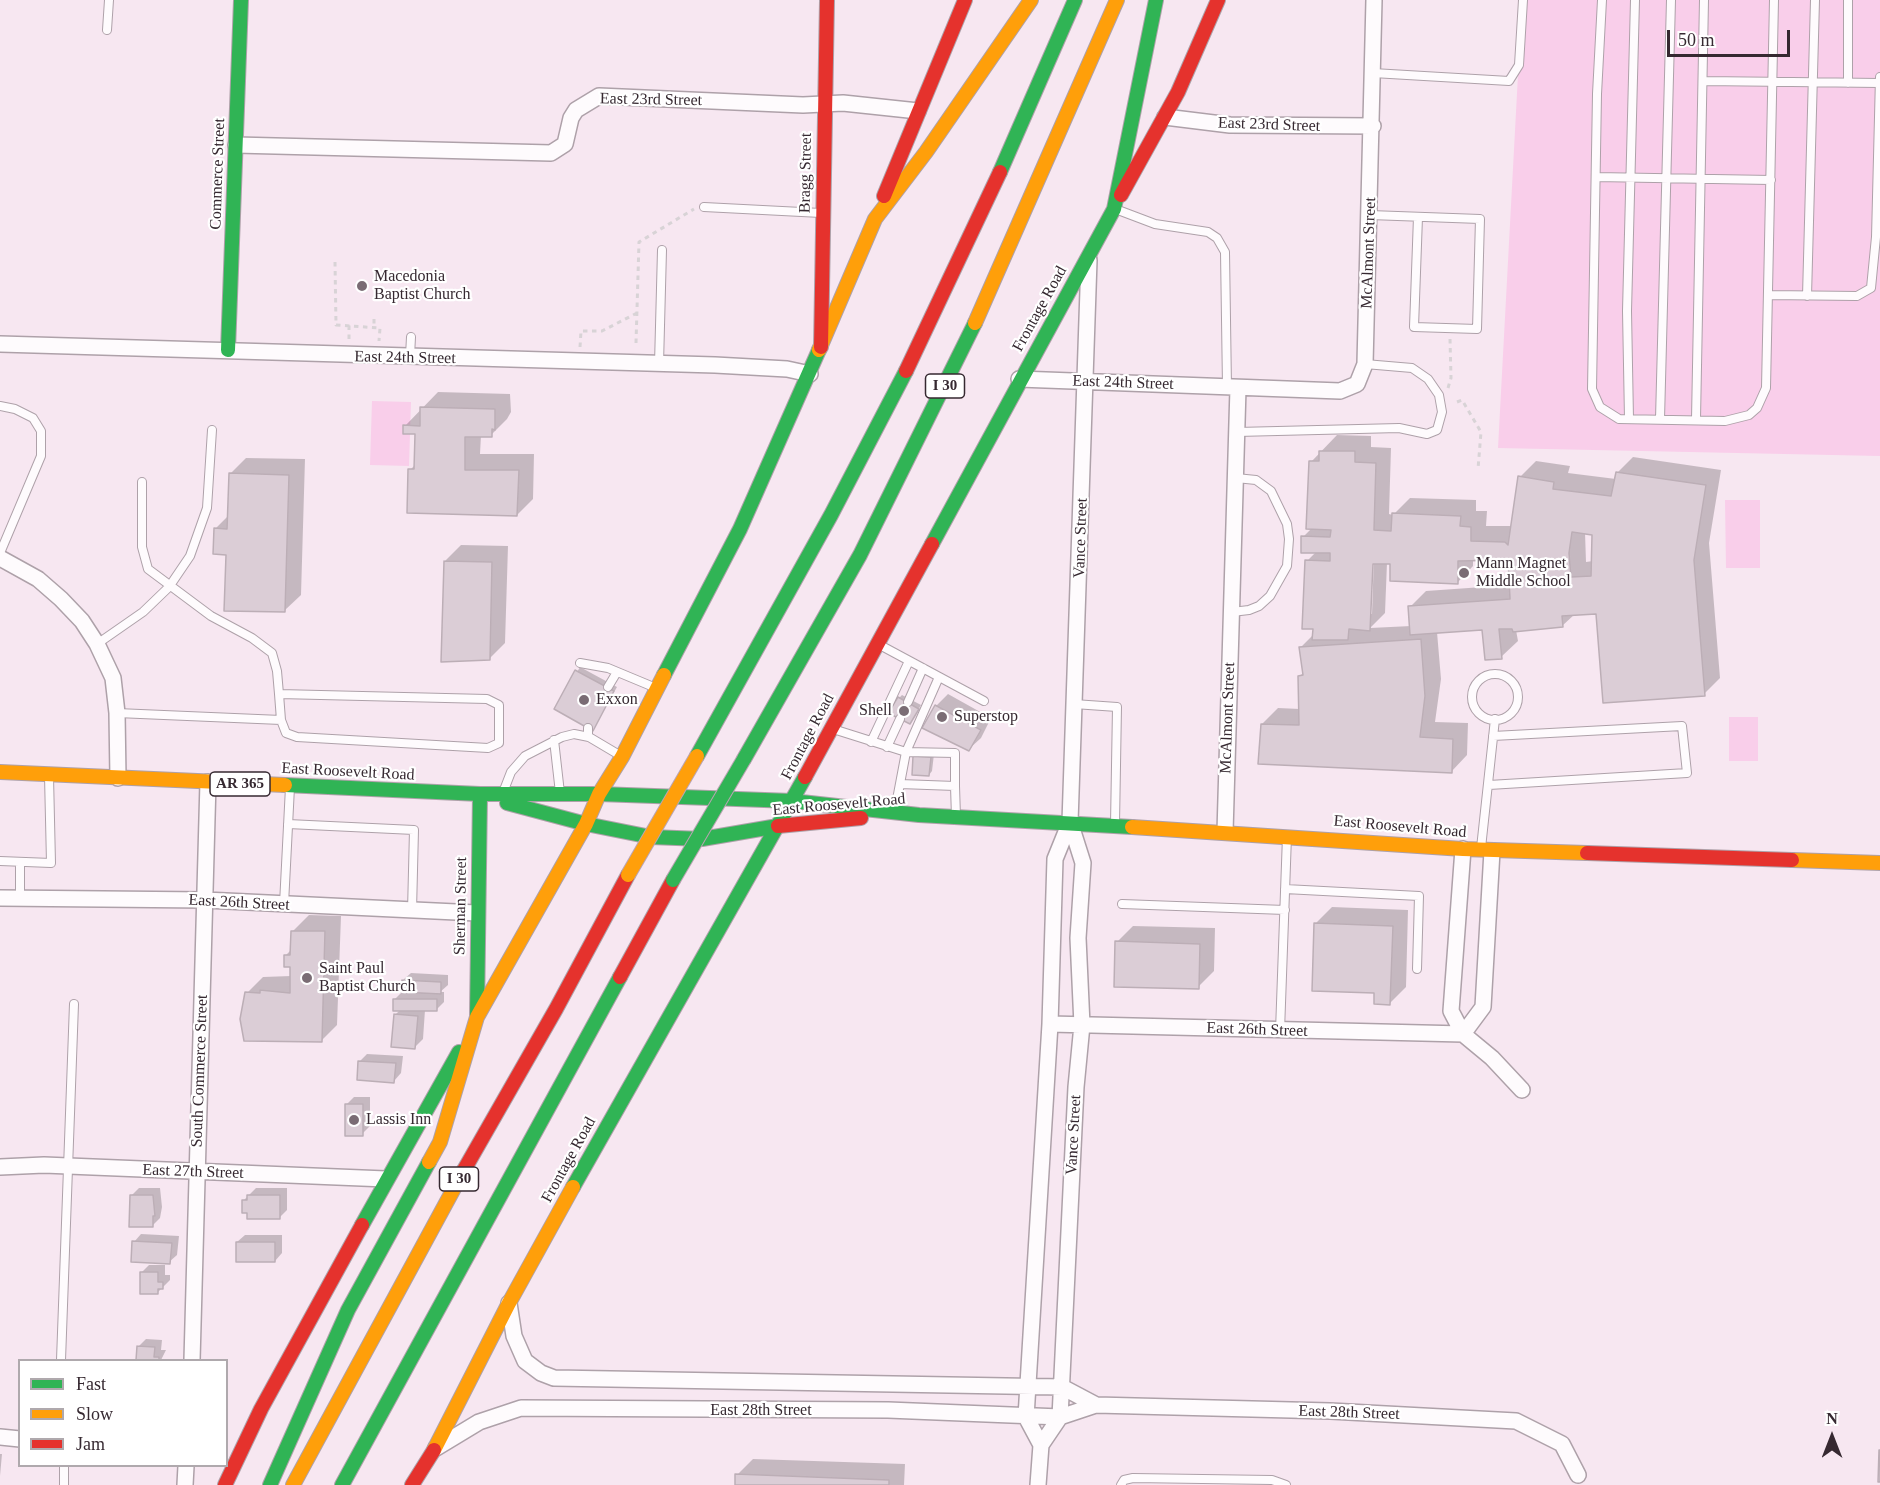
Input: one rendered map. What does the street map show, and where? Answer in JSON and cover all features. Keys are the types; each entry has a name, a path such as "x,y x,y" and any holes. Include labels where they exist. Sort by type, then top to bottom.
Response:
{"main road":[{"name":"Commerce Street","path":"228,350 241,0"},
{"name":"Bragg Street","path":"821,347 821,213 827,0"},
{"path":"225,1485 234,1448 586,824 599,794 622,757 740,529 810,374 965,0"},
{"path":"875,219 926,152 1031,0"},
{"name":"I 30","path":"293,1485 446,1201 556,1009 628,874 831,515 911,360 1005,162 1075,0"},
{"name":"I 30","path":"342,1485 673,880 860,555 920,438 1052,156 1117,0"},
{"path":"1114,209 1156,0"},
{"name":"Frontage Road","path":"420,1485 434,1450 509,1303 660,1030 792,801 1019,379 1165,117 1218,0"},
{"name":"East Roosevelt Road","path":"0,772 480,794 638,836 688,839 722,837 778,826 919,815"},
{"name":"Sherman Street","path":"477,1017 480,794"},
{"name":"East Roosevelt Road","path":"502,798 599,794 792,801 919,815 1287,835 1463,849 1880,863"},
{"path":"270,1485 348,1310 440,1142 477,1017"},
{"path":"412,1485 434,1450"}],"street":[{"name":"McAlmont Street","path":"1365,364 1373,126 1374,0"},
{"name":"East 23rd Street","path":"236,146 552,153 565,144 571,118 576,110 599,96 824,106 843,104 918,111"},
{"name":"East 23rd Street","path":"1165,117 1230,125 1373,126"},
{"name":"Vance Street","path":"1060,1417 1076,1087 1082,1024 1078,938 1083,863 1070,822 1087,382 1089,254"},
{"name":"East 24th Street","path":"0,344 659,364 787,369 810,374"},
{"path":"1233,387 1340,391 1357,384 1365,364"},
{"name":"East 24th Street","path":"1019,379 1233,387"},
{"name":"McAlmont Street","path":"1225,832 1237,432 1233,387"},
{"path":"0,558 38,579 61,599 82,621 97,644 112,678 117,713 118,778"},
{"name":"South Commerce Street","path":"192,1359 208,782"},
{"name":"Vance Street","path":"1026,1417 1050,1024 1055,859 1070,822"},
{"path":"1463,849 1451,1011 1463,1034 1492,1058 1522,1090"},
{"path":"1463,1034 1483,1007 1486,850"},
{"name":"East 26th Street","path":"0,898 205,900 477,913"},
{"name":"East 26th Street","path":"1050,1024 1463,1034"},
{"name":"East 27th Street","path":"0,1167 68,1167 386,1179"},
{"name":"East 28th Street","path":"509,1303 514,1336 525,1361 541,1373 554,1378 1062,1387 1096,1405"},
{"name":"East 28th Street","path":"434,1450 479,1422 500,1413 544,1407 770,1411 888,1410 1060,1417 1096,1405 1330,1411 1516,1421 1562,1444 1578,1475"},
{"path":"1026,1417 1041,1445"},
{"path":"1038,1485 1041,1445 1060,1417"},
{"path":"0,1437 18,1439"},
{"path":"185,1485 186,1467"}],"lane":[{"path":"107,30 109,0"},
{"path":"1373,73 1509,81 1519,65 1523,0"},
{"path":"1602,0 1592,389 1595,401 1605,412 1619,419 1725,421 1758,408 1764,398 1774,0"},
{"path":"1629,419 1627,311 1635,0"},
{"path":"1659,419 1671,0"},
{"path":"1696,419 1704,0"},
{"path":"1808,296 1815,0"},
{"path":"1848,0 1848,83"},
{"path":"1768,295 1857,296 1871,288 1876,237 1880,77"},
{"path":"1702,81 1880,83"},
{"path":"1596,177 1771,180"},
{"path":"704,207 821,213"},
{"path":"1114,209 1155,224 1186,226 1208,232 1217,238 1225,252 1233,387"},
{"path":"1370,215 1480,219 1477,329 1414,327 1418,217"},
{"path":"659,364 662,250"},
{"path":"410,358 411,337"},
{"path":"1237,432 1398,428 1427,434 1437,430 1442,412 1439,395 1428,379 1412,368 1365,364"},
{"path":"0,406 15,409 33,418 41,431 41,456 0,553"},
{"path":"97,644 143,612 169,586 190,556 207,508 212,430"},
{"path":"1232,612 1259,606 1270,596 1287,566 1289,539 1287,524 1271,491 1256,480 1236,478"},
{"path":"142,482 142,548 148,569 169,586 272,653 281,720 286,733 297,737 488,748 499,743 499,705 487,699 279,694"},
{"path":"877,644 984,701"},
{"path":"871,742 909,661"},
{"path":"580,663 617,672 658,689"},
{"path":"908,702 923,668"},
{"path":"608,687 617,672"},
{"path":"1496,674 1510,680 1518,693 1515,708 1503,718 1495,719 1481,715 1473,703 1472,696 1473,689 1482,678 1496,674"},
{"path":"895,812 906,752 939,677"},
{"path":"1074,704 1117,707 1114,825"},
{"path":"117,713 281,720"},
{"path":"887,747 900,719"},
{"path":"1486,850 1495,719"},
{"path":"1489,785 1687,772 1683,726 1493,736"},
{"path":"588,728 588,737"},
{"path":"831,729 906,752 955,753 956,817"},
{"path":"502,798 511,772 525,756 554,740 574,734 588,737 622,757"},
{"path":"554,740 560,795"},
{"path":"0,861 51,862 49,775"},
{"path":"900,784 955,786"},
{"path":"284,905 290,786"},
{"path":"288,824 414,830 412,910"},
{"path":"1280,1031 1287,835"},
{"path":"20,862 20,898"},
{"path":"1285,889 1419,896 1417,969"},
{"path":"1122,904 1285,910"},
{"path":"61,1359 74,1004"},
{"path":"64,1467 64,1485"},
{"path":"1121,1485 1124,1480 1133,1478 1272,1480 1286,1485"}],"path":[{"path":"335,262 334,320 336,325 349,328 380,328 379,342"},
{"path":"580,331 602,331 637,313"},
{"path":"374,320 374,328"},
{"path":"349,341 350,321"},
{"path":"1448,388 1451,378 1450,336"},
{"path":"1457,402 1462,400 1481,432 1478,469"}],"shaded area":[{"path":"1522,0 1880,0 1880,456 1498,448"},
{"path":"372,401 411,402 409,466 370,465"},
{"path":"1725,500 1760,500 1760,568 1726,568"},
{"path":"1729,717 1758,717 1758,761 1729,761"}],"building":[{"path":"420,407 495,409 495,430 492,429 492,437 465,437 465,470 519,470 517,516 407,513 408,469 414,469 415,434 403,434 403,425 420,426"},
{"path":"1319,451 1355,451 1355,462 1376,463 1374,530 1391,531 1392,513 1461,516 1460,526 1471,527 1471,541 1505,542 1508,545 1518,476 1554,482 1553,489 1611,496 1616,472 1706,485 1694,560 1705,696 1603,703 1596,614 1562,616 1563,627 1513,632 1512,629 1499,629 1502,659 1485,660 1482,630 1410,635 1408,606 1510,599 1508,560 1458,561 1458,584 1390,581 1390,564 1373,564 1370,631 1349,629 1348,640 1312,640 1313,629 1302,629 1305,560 1330,561 1330,553 1301,553 1301,536 1330,537 1331,530 1306,529 1309,461 1319,461","holes":["1572,532 1592,535 1591,576 1571,577 1569,553"]},
{"path":"229,473 289,475 285,612 224,611 226,555 213,554 214,528 227,529"},
{"path":"444,561 492,562 490,660 441,662"},
{"path":"1421,639 1425,696 1420,737 1453,739 1452,773 1258,764 1261,724 1299,725 1298,676 1303,675 1299,647"},
{"name":"Exxon","path":"575,670 614,691 593,731 554,709"},
{"name":"Shell","path":"898,697 919,709 910,724 888,713"},
{"name":"Superstop","path":"935,705 981,730 969,751 922,728"},
{"name":"Shell","path":"913,756 931,757 929,776 912,775"},
{"path":"1314,923 1393,926 1390,1005 1374,1004 1374,993 1312,991"},
{"name":"Saint Paul Baptist Church","path":"291,931 325,931 322,1042 244,1041 240,1019 245,992 260,993 260,990 290,993 290,967 284,967 284,955 290,955"},
{"path":"1115,941 1200,944 1199,989 1114,987"},
{"path":"402,980 441,982 441,994 401,992"},
{"path":"393,999 437,999 437,1011 393,1011"},
{"path":"394,1014 418,1016 415,1049 391,1047"},
{"path":"358,1061 396,1063 394,1083 357,1080"},
{"name":"Lassis Inn","path":"345,1104 363,1104 363,1136 345,1136"},
{"path":"130,1195 153,1195 155,1216 153,1216 153,1227 129,1227"},
{"path":"247,1195 280,1195 280,1219 247,1219 247,1213 242,1213 242,1200 247,1200"},
{"path":"132,1241 172,1243 170,1264 131,1262"},
{"path":"236,1242 275,1242 275,1262 236,1262"},
{"path":"140,1272 158,1272 158,1282 163,1282 163,1289 158,1289 158,1294 140,1294"},
{"path":"137,1346 155,1347 154,1357 159,1357 159,1359 136,1359"},
{"path":"1879,1450 1880,1482 1878,1482"},
{"path":"735,1474 889,1480 889,1485 735,1485"}],"traffic: fast":[{"path":"228,350 241,0"},
{"path":"1000,172 1075,0"},
{"path":"1114,209 1156,0"},
{"path":"932,544 1114,209"},
{"path":"744,759 860,555 975,323"},
{"path":"664,675 740,529 819,350"},
{"path":"697,756 831,515 906,371"},
{"path":"673,880 744,759"},
{"path":"573,1187 805,777"},
{"path":"285,785 480,794 599,794 792,801"},
{"path":"477,1015 480,794"},
{"path":"792,801 919,815 1132,827"},
{"path":"507,803 586,824 651,837 702,839 778,826"},
{"path":"342,1485 620,977"},
{"path":"362,1225 459,1052"},
{"path":"270,1485 348,1310 429,1162"}],"traffic: slow":[{"path":"875,219 926,152 1031,0"},
{"path":"975,323 1117,0"},
{"path":"819,350 875,219"},
{"path":"477,1017 586,824 599,794 622,757 664,675"},
{"path":"628,875 697,756"},
{"path":"0,772 285,785"},
{"path":"1132,827 1463,849 1587,853"},
{"path":"1792,860 1880,863"},
{"path":"429,1162 440,1142 477,1017"},
{"path":"293,1485 464,1170"},
{"path":"434,1450 509,1303 573,1187"}],"traffic: jam":[{"path":"821,347 827,0"},
{"path":"884,196 965,0"},
{"path":"1121,195 1178,92 1218,0"},
{"path":"906,371 1000,172"},
{"path":"805,777 932,544"},
{"path":"778,826 861,818"},
{"path":"1587,853 1792,860"},
{"path":"464,1170 556,1009 628,875"},
{"path":"620,977 673,880"},
{"path":"225,1485 261,1409 362,1225"},
{"path":"412,1485 434,1450"}],"place":[{"name":"Macedonia Baptist Church","path":"362,286"},
{"name":"Mann Magnet Middle School","path":"1464,573"},
{"name":"Exxon","path":"584,700"},
{"name":"Shell","path":"904,711"},
{"name":"Superstop","path":"942,717"},
{"name":"Saint Paul Baptist Church","path":"307,978"},
{"name":"Lassis Inn","path":"354,1120"}]}
